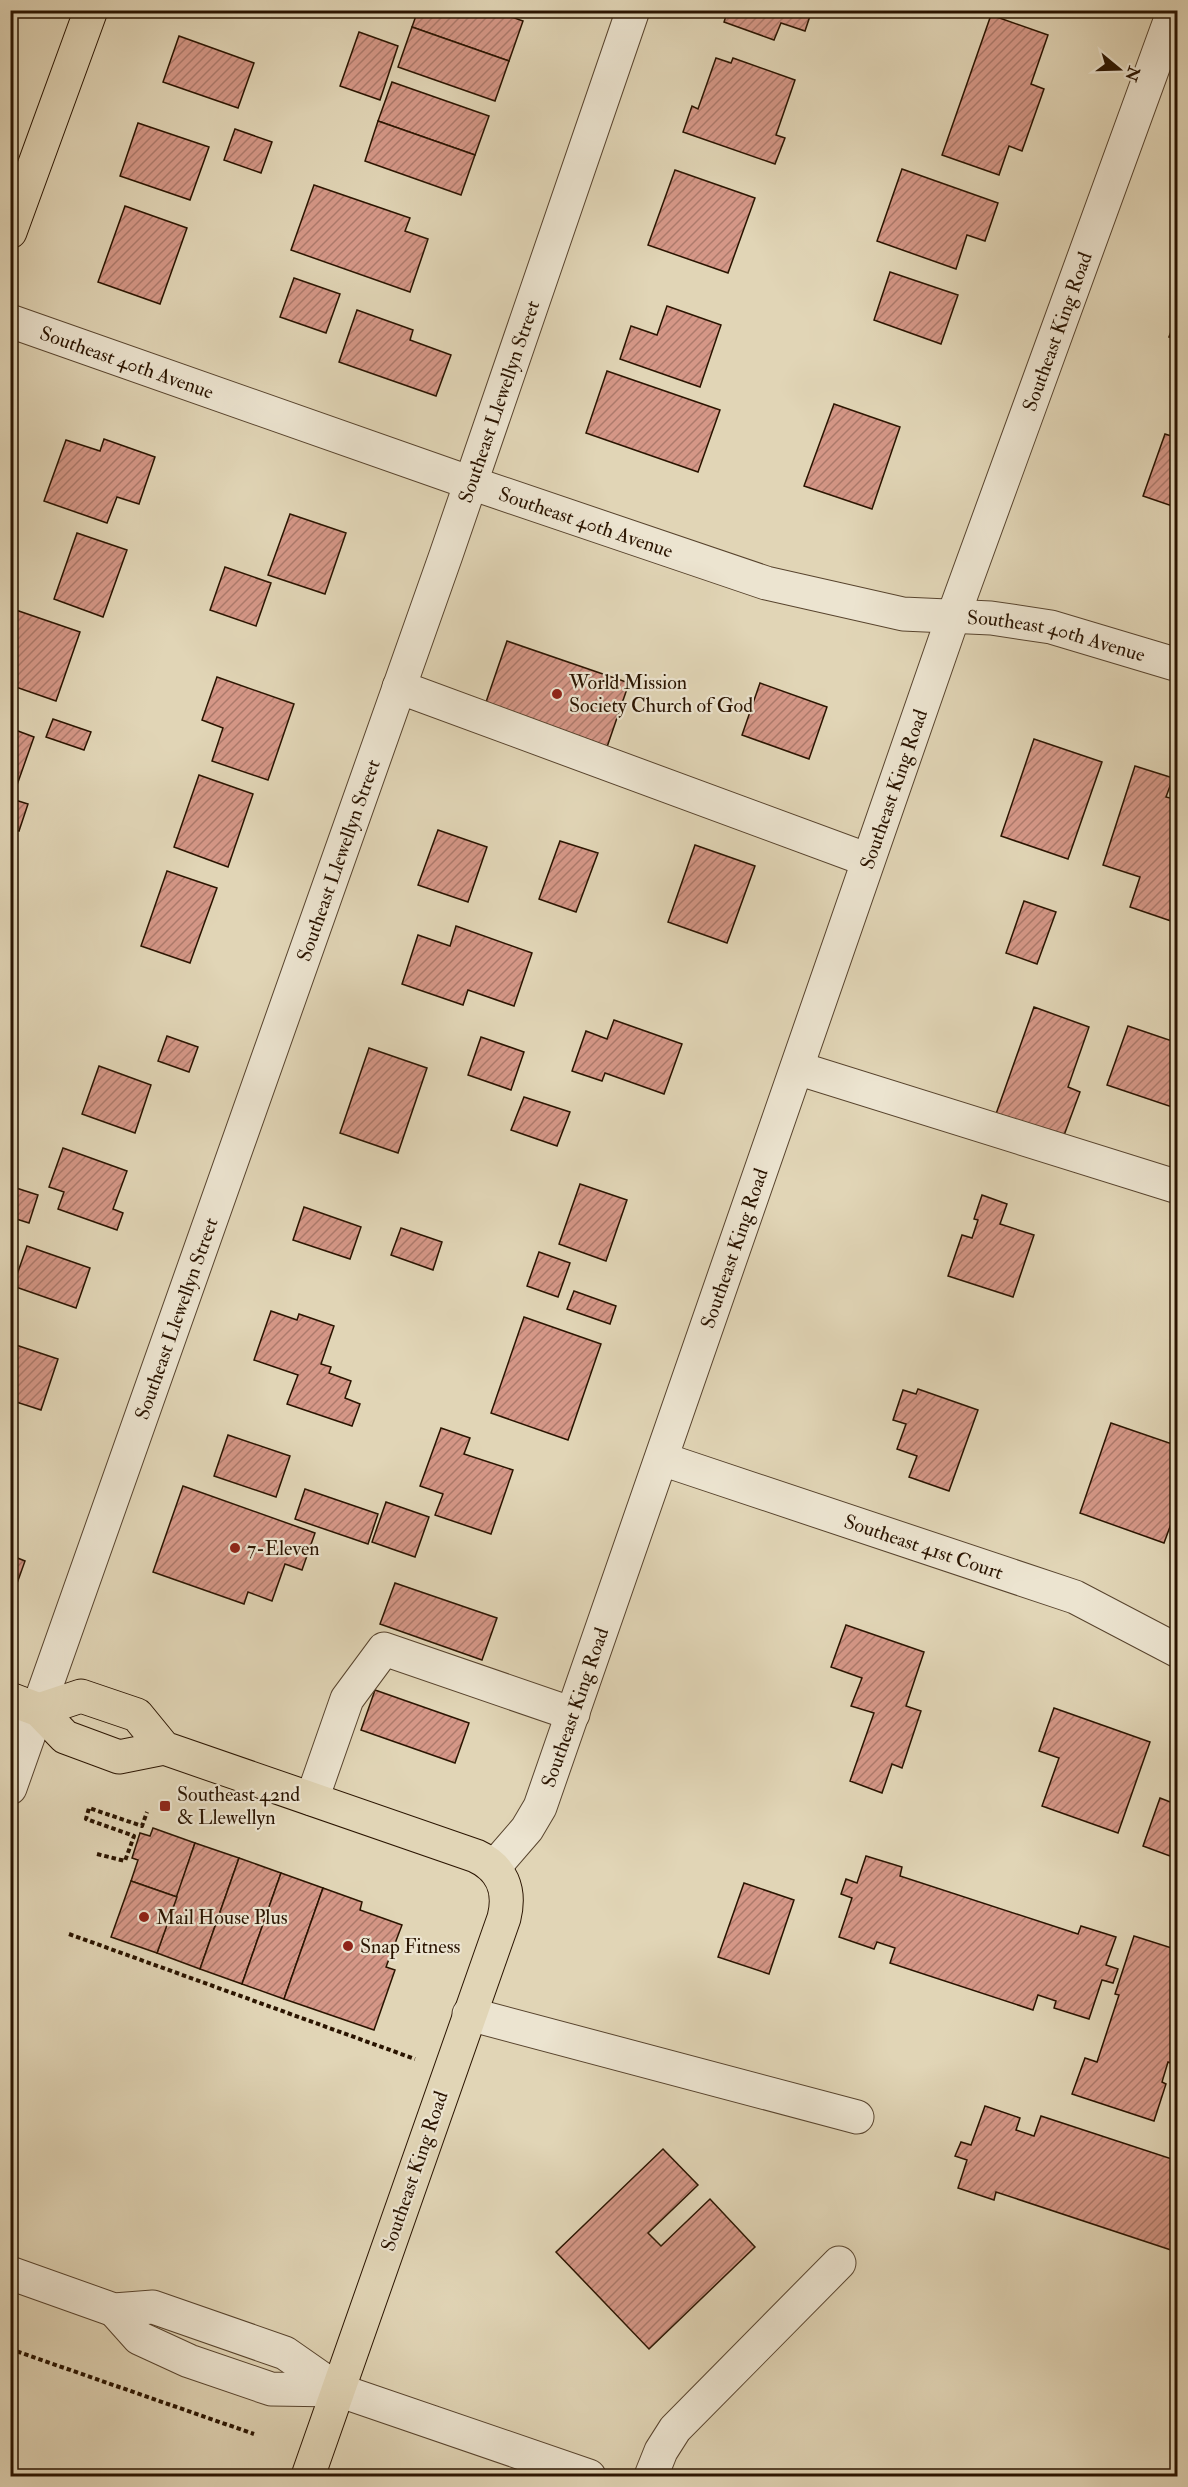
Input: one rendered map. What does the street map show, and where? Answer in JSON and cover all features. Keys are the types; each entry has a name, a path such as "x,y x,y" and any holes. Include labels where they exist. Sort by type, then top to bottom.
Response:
{"main road":[{"path":"10,232 91,10"},
{"path":"25,1705 81,1696 137,1715 164,1748"},
{"path":"25,1705 65,1737 119,1757 164,1748 476,1856 495,1866"},
{"name":"Southeast King Road","path":"308,2476 506,1911 503,1879 495,1866"}],"street":[{"name":"Southeast Llewellyn Street","path":"10,1788 25,1705 399,687 633,10"},
{"name":"Southeast King Road","path":"495,1866 526,1829 540,1807 953,617 1174,10"},
{"name":"Southeast 40th Avenue","path":"10,321 471,483 766,583 903,614 991,618 1051,627 1178,665"},
{"path":"399,687 868,860"},
{"path":"797,1068 1178,1187"},
{"name":"Southeast 41st Court","path":"662,1459 1075,1597 1178,1651"},
{"path":"312,1799 347,1699 384,1649 573,1714"},
{"path":"469,2014 857,2117"},
{"path":"651,2476 661,2451 675,2429 838,2262"},
{"path":"10,2273 114,2310 153,2307 285,2353 338,2390 589,2476"}],"path":[{"path":"97,1854 125,1862 134,1836 86,1819 89,1808 142,1826 147,1812"},
{"path":"69,1934 449,2071"},
{"path":"10,2349 254,2434"}],"building":[{"path":"418,10 492,10 523,21 509,61 412,27"},
{"path":"728,10 812,10 805,31 781,23 774,40 724,22"},
{"path":"991,15 1048,35 1031,84 1044,89 1022,151 1009,146 999,175 942,155"},
{"path":"412,27 509,61 495,101 398,67"},
{"path":"359,32 398,46 380,100 340,86"},
{"path":"179,36 254,63 238,108 163,82"},
{"path":"716,58 731,63 733,58 795,80 776,135 785,138 775,164 683,132 692,106 698,109"},
{"path":"392,82 489,116 475,155 378,121"},
{"path":"378,121 475,155 461,195 365,161"},
{"path":"138,123 209,147 190,200 120,176"},
{"path":"235,129 272,142 261,173 224,160"},
{"path":"902,169 998,203 985,241 967,235 956,269 877,241"},
{"path":"675,170 755,198 728,273 648,245"},
{"path":"314,185 410,218 405,231 428,239 410,292 291,250"},
{"path":"125,206 187,228 160,304 98,282"},
{"path":"890,272 958,295 941,344 874,320"},
{"path":"294,278 340,294 326,333 280,317"},
{"path":"667,306 721,325 700,387 620,359 631,326 657,335"},
{"path":"357,310 413,330 410,340 451,355 436,396 339,362"},
{"path":"1178,313 1178,339 1169,337"},
{"path":"607,371 720,410 698,472 586,433"},
{"path":"834,404 900,427 872,509 804,486"},
{"path":"1165,434 1178,438 1178,508 1143,496"},
{"path":"104,439 155,457 139,504 117,497 107,523 44,501 66,440 100,451"},
{"path":"290,514 346,533 325,594 268,575"},
{"path":"77,533 127,550 103,617 54,599"},
{"path":"225,567 271,583 256,626 210,610"},
{"path":"10,608 80,632 56,701 10,685 10,669 15,656 10,654"},
{"name":"World Mission Society Church of God","path":"507,641 629,683 607,747 485,705"},
{"path":"217,677 294,704 268,780 212,761 223,728 202,720"},
{"path":"760,683 827,707 809,759 742,735"},
{"path":"53,719 91,732 84,750 46,737"},
{"path":"10,728 34,737 12,799 28,804 19,831 10,828"},
{"path":"1034,739 1102,762 1068,859 1001,836"},
{"path":"1135,766 1173,778 1166,797 1178,800 1178,901 1171,921 1130,907 1140,877 1103,865"},
{"path":"199,775 253,794 228,867 174,847"},
{"path":"438,830 487,847 468,902 418,885"},
{"path":"560,841 598,853 576,912 539,899"},
{"path":"695,845 755,866 727,943 668,922"},
{"path":"167,871 217,888 190,963 141,946"},
{"path":"1024,901 1056,912 1037,964 1006,953"},
{"path":"456,926 532,953 514,1006 468,990 463,1005 402,984 418,935 450,946"},
{"path":"1034,1007 1089,1027 1068,1087 1080,1092 1063,1138 996,1114"},
{"path":"614,1020 682,1044 664,1094 605,1073 602,1081 572,1071 586,1031 607,1039"},
{"path":"1128,1026 1178,1043 1178,1109 1107,1085"},
{"path":"167,1036 198,1047 189,1072 158,1061"},
{"path":"481,1037 524,1052 511,1090 468,1075"},
{"path":"369,1048 427,1068 398,1153 340,1133"},
{"path":"99,1066 151,1085 135,1133 82,1114"},
{"path":"524,1097 570,1112 557,1146 511,1130"},
{"path":"63,1148 127,1171 113,1209 123,1213 117,1230 58,1209 64,1192 49,1187"},
{"path":"580,1184 627,1200 606,1261 559,1244"},
{"path":"10,1186 38,1195 29,1223 10,1217"},
{"path":"982,1195 1007,1204 1000,1224 1034,1235 1013,1297 948,1276 962,1235 972,1238 978,1220 974,1219"},
{"path":"304,1207 361,1227 350,1259 293,1240"},
{"path":"401,1228 442,1242 433,1270 391,1255"},
{"path":"27,1246 90,1268 76,1308 13,1286"},
{"path":"539,1252 570,1263 558,1297 527,1286"},
{"path":"574,1291 616,1306 610,1324 567,1309"},
{"path":"271,1311 297,1320 299,1314 334,1326 321,1364 331,1367 329,1373 351,1381 345,1398 360,1404 352,1426 287,1404 298,1375 254,1360"},
{"path":"524,1317 601,1344 568,1440 491,1413"},
{"path":"10,1343 58,1359 41,1410 10,1400"},
{"path":"918,1389 978,1410 949,1491 909,1477 917,1456 897,1449 906,1424 893,1420 903,1390 916,1394"},
{"path":"1111,1423 1178,1446 1178,1505 1164,1543 1080,1513"},
{"path":"441,1428 470,1438 464,1454 513,1470 491,1534 435,1515 443,1494 420,1486"},
{"path":"228,1435 290,1456 276,1497 214,1476"},
{"name":"7-Eleven","path":"183,1486 315,1533 302,1570 285,1564 272,1601 248,1592 244,1604 153,1572"},
{"path":"305,1489 378,1514 368,1544 295,1519"},
{"path":"386,1502 429,1517 415,1557 372,1542"},
{"path":"10,1555 25,1561 10,1603"},
{"path":"395,1583 497,1618 482,1660 380,1624"},
{"path":"846,1625 924,1652 906,1706 921,1711 902,1768 892,1764 882,1793 850,1781 874,1713 851,1706 862,1678 831,1667"},
{"path":"375,1690 469,1723 455,1763 361,1730"},
{"path":"1054,1708 1150,1742 1118,1833 1042,1806 1059,1758 1039,1751"},
{"path":"1160,1798 1178,1805 1178,1859 1143,1846"},
{"path":"153,1828 195,1843 177,1897 131,1881 138,1860 132,1858 140,1833 150,1836"},
{"path":"195,1843 239,1858 200,1969 157,1953"},
{"path":"866,1856 902,1867 900,1876 1078,1934 1081,1926 1116,1937 1106,1965 1118,1969 1113,1983 1102,1980 1089,2019 1054,2008 1056,2001 1038,1995 1033,2010 890,1963 895,1948 877,1942 874,1949 839,1937 852,1898 841,1894 846,1879 857,1883"},
{"path":"239,1858 281,1873 242,1984 200,1969"},
{"path":"281,1873 323,1888 284,1999 242,1984"},
{"name":"Mail House Plus","path":"131,1881 177,1897 157,1953 111,1937"},
{"path":"744,1883 794,1900 769,1974 718,1957"},
{"name":"Snap Fitness","path":"323,1888 362,1902 360,1910 402,1925 386,1967 395,1970 374,2030 284,1999"},
{"path":"1134,1936 1178,1950 1178,2066 1168,2062 1162,2082 1166,2084 1154,2121 1072,2094 1085,2058 1097,2062 1119,1995 1115,1994"},
{"path":"985,2106 1020,2118 1016,2130 1034,2136 1041,2116 1178,2161 1178,2261 1171,2259 1174,2251 996,2192 994,2200 958,2188 967,2160 955,2156 961,2142 971,2145"},
{"path":"663,2149 698,2185 648,2233 661,2246 710,2199 755,2247 649,2349 556,2252"}],"place":[{"name":"World Mission Society Church of God","path":"557,694"},
{"name":"7-Eleven","path":"235,1548"},
{"name":"Southeast 42nd & Llewellyn","path":"165,1806"},
{"name":"Mail House Plus","path":"144,1917"},
{"name":"Snap Fitness","path":"348,1946"}]}
